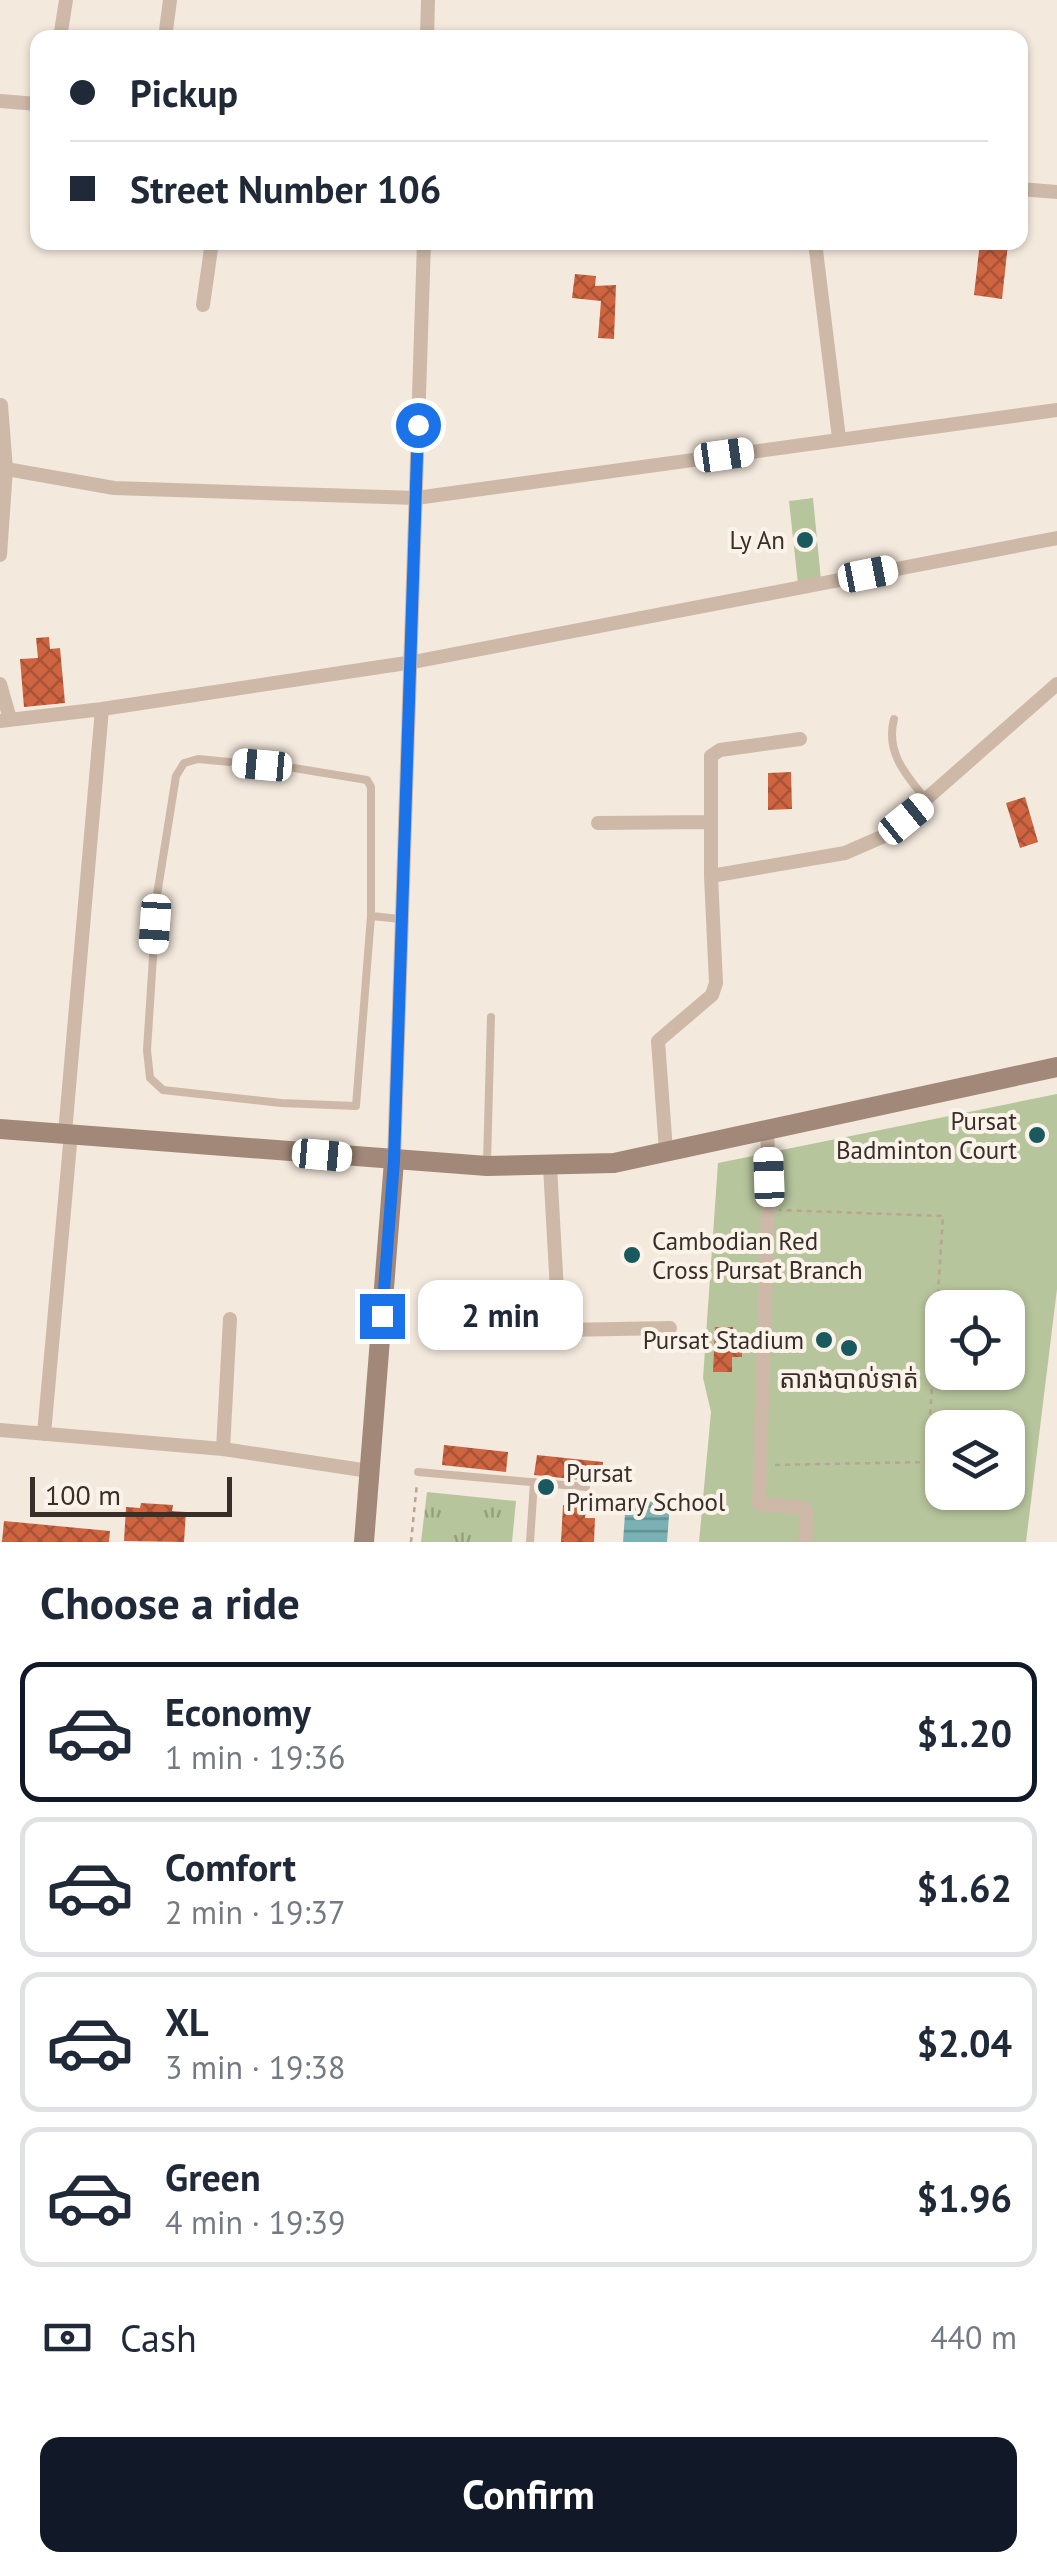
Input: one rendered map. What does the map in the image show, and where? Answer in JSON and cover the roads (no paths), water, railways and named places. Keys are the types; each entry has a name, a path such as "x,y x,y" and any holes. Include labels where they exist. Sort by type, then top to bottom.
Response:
{"street":[{"path":"61,30 66,0"},
{"path":"166,30 170,0"},
{"path":"428,0 428,30"},
{"path":"0,100 30,103"},
{"path":"1028,190 1057,192"},
{"path":"203,304 211,250"},
{"path":"364,1542 394,1161 424,250"},
{"path":"815,250 839,438"},
{"path":"0,555 1,404"},
{"path":"3,468 114,488 416,498 1057,410"},
{"path":"0,684 5,721 102,709 412,662 1057,538"},
{"path":"711,876 844,853 884,836 1057,684"},
{"path":"44,1434 102,709"},
{"path":"666,1152 658,1041 712,996 716,983 711,756 720,750 800,739"},
{"path":"598,823 710,822"},
{"path":"0,1129 394,1161 487,1166 614,1163 1057,1067"},
{"path":"767,1129 759,1504 804,1508 805,1542"},
{"path":"550,1166 559,1327 670,1328"},
{"path":"223,1449 230,1319"},
{"path":"0,1430 223,1449 369,1471"}],"lane":[{"path":"894,718 894,754 927,801"},
{"path":"184,763 236,763 367,780 371,787 371,916 356,1106 281,1104 164,1090 155,1085 147,1071 146,1050 157,895 176,776 184,763"},
{"path":"371,916 402,918"},
{"path":"487,1166 492,1018"},
{"path":"418,1472 586,1487"},
{"path":"530,1542 534,1482"}],"water":[{"path":"626,1500 670,1503 667,1542 623,1542"}],"place":[{"name":"Ly An","path":"805,540"},
{"name":"Pursat Badminton Court","path":"1037,1135"},
{"name":"Cambodian Red Cross Pursat Branch","path":"632,1255"},
{"name":"Pursat Stadium","path":"824,1340"},
{"name":"តារាងបាល់ទាត់","path":"849,1348"},
{"name":"Pursat Primary School","path":"546,1487"}]}
